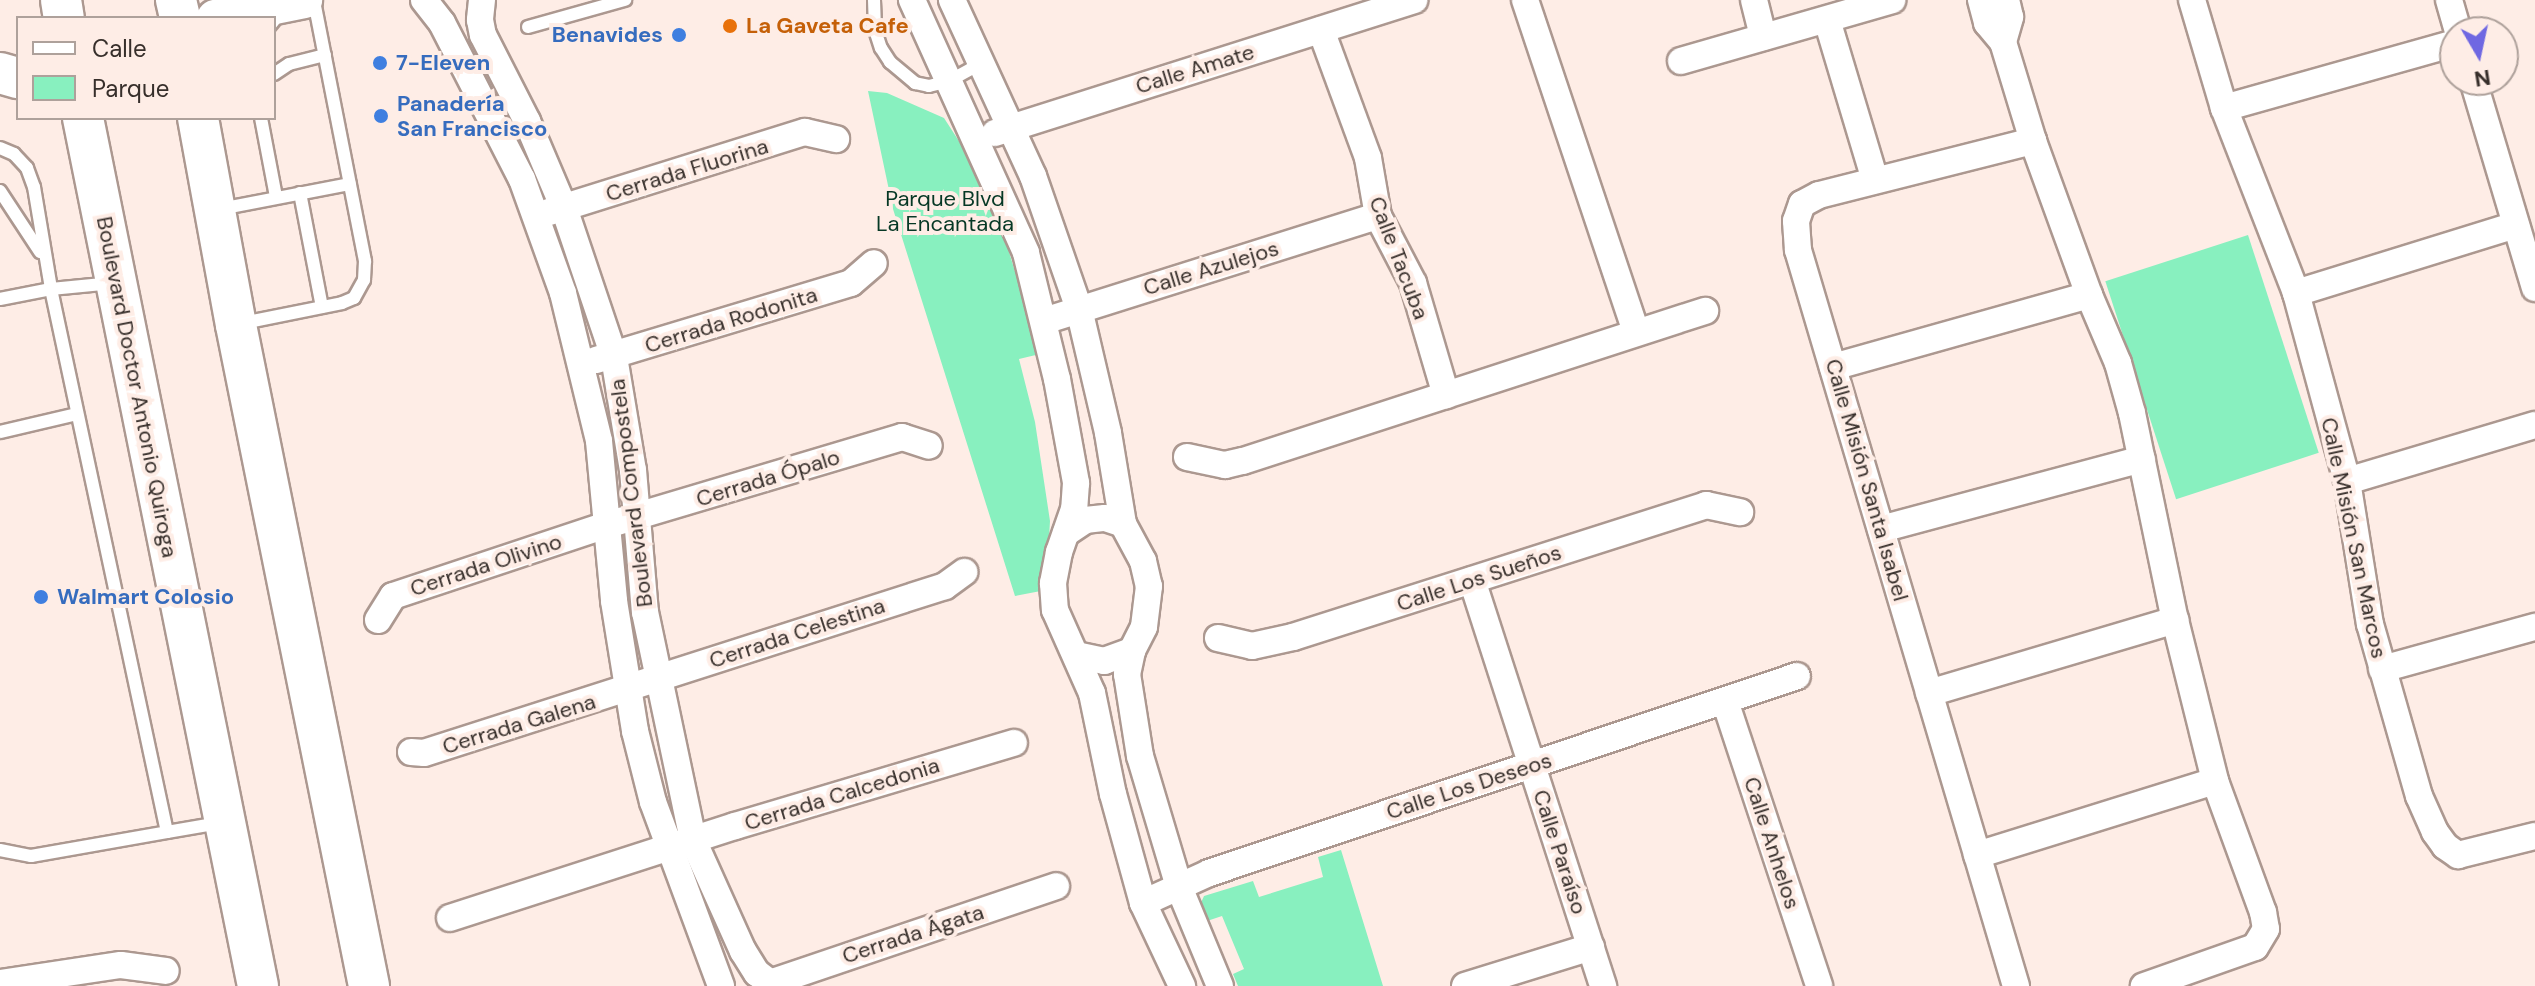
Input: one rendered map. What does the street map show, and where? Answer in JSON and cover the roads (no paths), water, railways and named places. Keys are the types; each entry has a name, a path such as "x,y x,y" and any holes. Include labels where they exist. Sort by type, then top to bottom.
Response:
{"main road":[{"path":"227,16 276,8"},
{"name":"Boulevard Doctor Antonio Quiroga","path":"81,122 258,986"},
{"path":"201,123 236,325 369,986"}],"street":[{"name":"Boulevard Compostela","path":"424,0 442,23 489,110 538,216 581,363 599,441 627,690 653,802 682,844 757,973 772,984"},
{"name":"Boulevard Compostela","path":"482,0 480,20 483,35 564,208 614,357 631,456 645,612 658,678 682,844 721,986"},
{"path":"912,0 1026,253 1044,321 1076,483 1074,509 1053,583 1055,610 1092,693 1116,808 1143,903 1182,986"},
{"path":"952,0 1011,127 1056,237 1079,309 1108,433 1123,524 1143,561 1149,586 1144,627 1132,651 1127,674 1140,756 1179,887 1220,986"},
{"name":"Calle Amate","path":"976,140 1414,0"},
{"path":"1525,0 1636,331"},
{"path":"1754,0 1763,37"},
{"path":"1681,61 1892,0"},
{"path":"1981,0 1987,23 2003,42 2033,141 2089,295 2118,363 2142,459 2175,620 2215,781 2263,912 2266,929 2262,939 2248,950 2144,986"},
{"path":"2003,42 2010,17 2006,0"},
{"name":"Calle Misión San Marcos","path":"2192,0 2224,108 2296,293 2347,481 2370,624 2419,796 2445,846 2458,855 2535,836"},
{"path":"1827,20 1875,180"},
{"name":"Calle Tacuba","path":"1321,30 1368,158 1378,216 1413,283 1446,395"},
{"path":"2224,108 2439,48"},
{"path":"2478,96 2535,288"},
{"path":"489,110 515,100"},
{"name":"Cerrada Fluorina","path":"538,216 805,132 836,139"},
{"name":"Calle Misión Santa Isabel","path":"2016,986 1798,250 1797,213 1802,204 1819,195 2033,141"},
{"name":"Calle Azulejos","path":"1044,321 1378,216"},
{"path":"2296,293 2516,225"},
{"name":"Cerrada Rodonita","path":"581,363 614,357 851,283 874,263"},
{"path":"1833,367 2089,295"},
{"path":"1187,457 1225,465 1243,461 1705,311"},
{"path":"2347,481 2535,425"},
{"name":"Cerrada Ópalo","path":"607,525 902,437 929,446"},
{"path":"1881,529 2142,459"},
{"name":"Calle Los Sueños","path":"1218,638 1238,645 1271,642 1706,505 1740,512"},
{"path":"1066,533 1078,523 1094,518 1123,524"},
{"name":"Cerrada Olivino","path":"378,620 393,596 607,525"},
{"name":"Cerrada Celestina","path":"627,690 945,586 964,572"},
{"name":"Calle Paraíso","path":"1472,580 1603,986"},
{"path":"1929,693 2175,620"},
{"path":"2382,669 2535,627"},
{"path":"1076,655 1104,661 1132,651"},
{"name":"Calle Los Deseos","path":"1143,903 1209,873 1797,676"},
{"name":"Cerrada Galena","path":"411,752 424,753 627,690"},
{"name":"Calle Anhelos","path":"1725,701 1819,986"},
{"name":"Cerrada Calcedonia","path":"450,918 1014,743"},
{"path":"1977,855 2215,781"},
{"name":"Cerrada Ágata","path":"772,984 1056,886"},
{"path":"1465,986 1591,947"},
{"path":"0,983 121,965 166,971"}],"lane":[{"path":"236,325 354,298 364,280 365,261 314,0"},
{"path":"528,27 625,0"},
{"path":"874,0 875,30 890,62 915,83 929,86 949,81 971,69 979,59"},
{"path":"276,73 289,64 325,55"},
{"path":"261,120 276,197"},
{"path":"0,148 14,154 27,168 34,187 44,258 167,832"},
{"path":"214,210 350,184"},
{"path":"0,191 44,258"},
{"path":"300,193 322,307"},
{"path":"0,299 51,289 116,283"},
{"path":"0,432 77,414"},
{"path":"0,850 31,856 226,822"}],"place":[{"name":"La Gaveta Cafe","path":"730,26"},
{"name":"Benavides","path":"679,35"},
{"name":"7-Eleven","path":"380,63"},
{"name":"Panadería San Francisco","path":"381,116"},
{"name":"Walmart Colosio","path":"41,597"}],"park label":[{"name":"Parque Blvd La Encantada","path":"945,210"}]}
